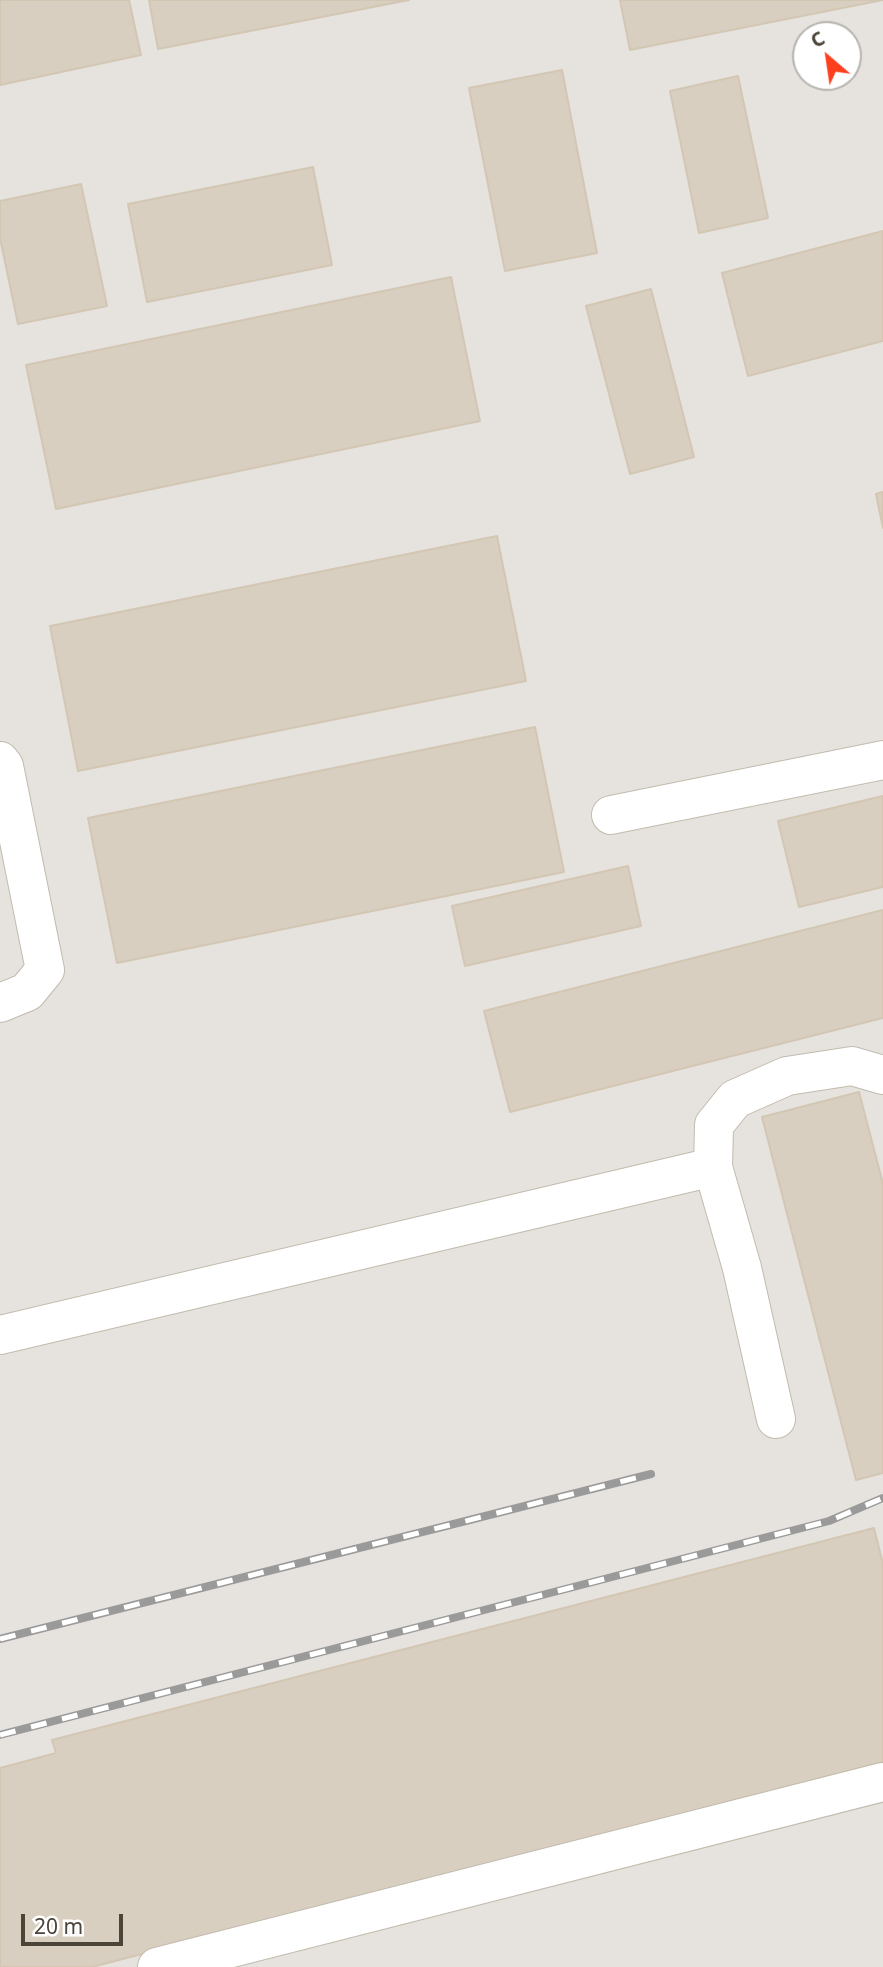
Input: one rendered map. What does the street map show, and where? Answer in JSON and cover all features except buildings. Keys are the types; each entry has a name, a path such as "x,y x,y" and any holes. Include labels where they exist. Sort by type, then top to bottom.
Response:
{"lane":[{"path":"611,816 883,760"},
{"path":"0,761 4,766 45,970 27,992 0,1003"},
{"path":"776,1419 742,1268 712,1167 714,1125 735,1099 787,1076 852,1066 883,1075"},
{"path":"0,1335 712,1167"},
{"path":"157,1967 883,1782"}],"shaded area":[{"path":"0,0 883,0 883,1967 0,1967"}],"railway":[{"path":"0,1639 651,1474"},
{"path":"0,1735 829,1521 883,1498"}]}
